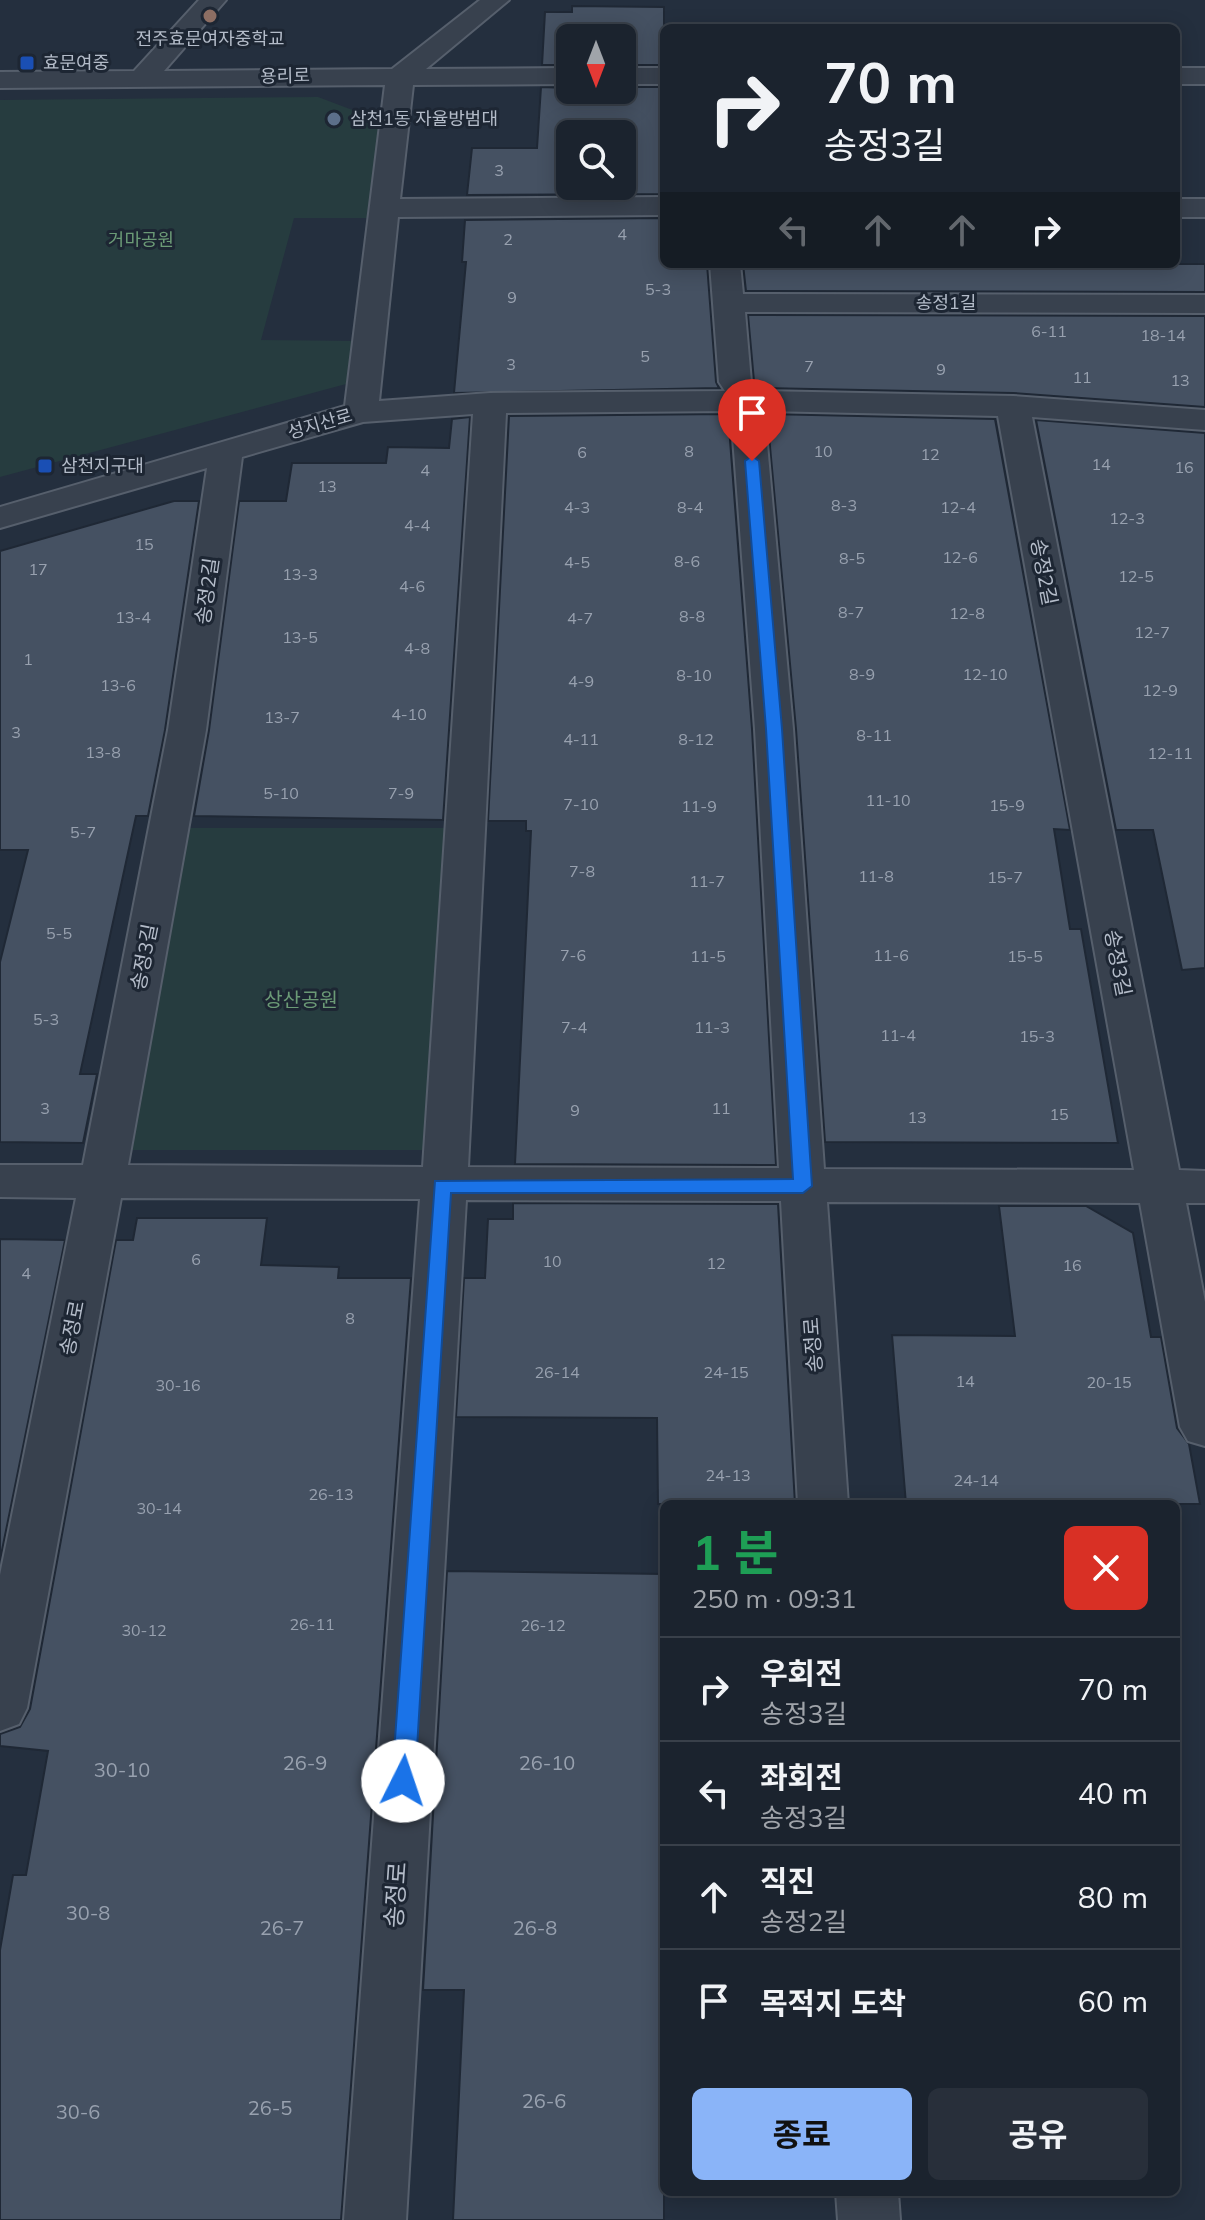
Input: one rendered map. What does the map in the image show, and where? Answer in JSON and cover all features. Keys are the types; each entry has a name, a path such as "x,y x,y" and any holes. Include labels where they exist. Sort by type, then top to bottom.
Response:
{"street":[{"path":"142,78 213,0"},
{"path":"400,76 496,0"},
{"name":"성지산로","path":"0,518 361,412 400,76"},
{"name":"용리로","path":"0,80 556,76"},
{"path":"636,76 660,76"},
{"path":"1180,76 1205,76"},
{"path":"385,208 660,206"},
{"path":"1180,208 1205,208"},
{"path":"725,268 735,382 747,401 774,729 803,1186"},
{"name":"송정1길","path":"726,303 1205,304"},
{"path":"361,412 490,403 747,401 1013,406 1205,420"},
{"path":"442,1186 472,736 490,403"},
{"name":"송정2길","path":"1013,406 1076,739"},
{"name":"송정2길","path":"187,730 226,452"},
{"name":"송정3길","path":"99,1184 187,730"},
{"name":"송정3길","path":"1076,739 1182,1187"},
{"path":"0,1181 442,1186 1182,1187 1205,1427"},
{"name":"송정로","path":"0,1708 99,1184"},
{"name":"송정로","path":"375,2220 442,1186"},
{"name":"송정로","path":"803,1186 823,1500"},
{"path":"867,2196 869,2220"}],"green space":[{"name":"거마공원","path":"318,97 395,126 373,218 294,218 261,340 356,341 346,384 0,477 0,100"},
{"name":"상산공원","path":"184,828 455,828 437,1150 129,1150"}],"building":[{"path":"572,6 664,7 664,24 660,24 660,65 636,65 636,24 556,24 556,65 542,65 545,12 572,12"},
{"path":"541,87 556,88 556,104 636,104 636,87 660,87 660,194 636,194 636,120 556,120 556,195 467,195 472,148 537,148"},
{"path":"660,218 660,268 707,268 716,382 719,388 454,393 466,262 462,262 465,220"},
{"path":"1180,264 1205,264 1205,292 746,291 743,268 1180,268"},
{"path":"748,315 1205,316 1205,407 1013,393 759,388 754,381"},
{"path":"728,414 752,729 776,1165 515,1164 531,831 526,831 526,821 488,821 509,416"},
{"path":"767,414 995,419 1070,830 1054,829 1070,929 1081,929 1118,1143 825,1142 796,729"},
{"path":"470,417 443,820 194,816 209,730 239,501 286,501 292,463 386,463 388,447 449,448 452,419"},
{"path":"1036,420 1205,433 1205,968 1182,970 1153,830 1116,830"},
{"path":"174,501 199,501 165,730 148,816 136,816 80,1074 97,1074 83,1143 0,1142 0,962 28,850 0,850 0,551"},
{"path":"513,1203 778,1204 795,1500 660,1500 658,1504 657,1418 456,1417 464,1278 485,1278 488,1219 513,1219"},
{"path":"999,1206 1086,1206 1133,1233 1151,1337 1161,1337 1177,1428 1189,1444 1200,1504 1180,1504 1180,1500 906,1500 892,1335 1015,1336"},
{"path":"137,1218 267,1218 261,1265 339,1267 338,1278 411,1278 341,2220 0,2220 0,1950 13,1875 26,1875 48,1751 0,1746 0,1734 20,1727 30,1709 116,1240 133,1240"},
{"path":"0,1239 65,1240 0,1560"},
{"path":"447,1571 660,1574 660,2196 664,2196 664,2220 453,2220 464,1990 423,1990"}],"place":[{"name":"전주효문여자중학교","path":"210,16"},
{"name":"효문여중","path":"27,63"},
{"name":"삼천1동 자율방범대","path":"334,119"},
{"name":"삼천지구대","path":"45,466"}],"route":[{"path":"403,1781 442,1186 803,1186 774,729 752,461"}]}
